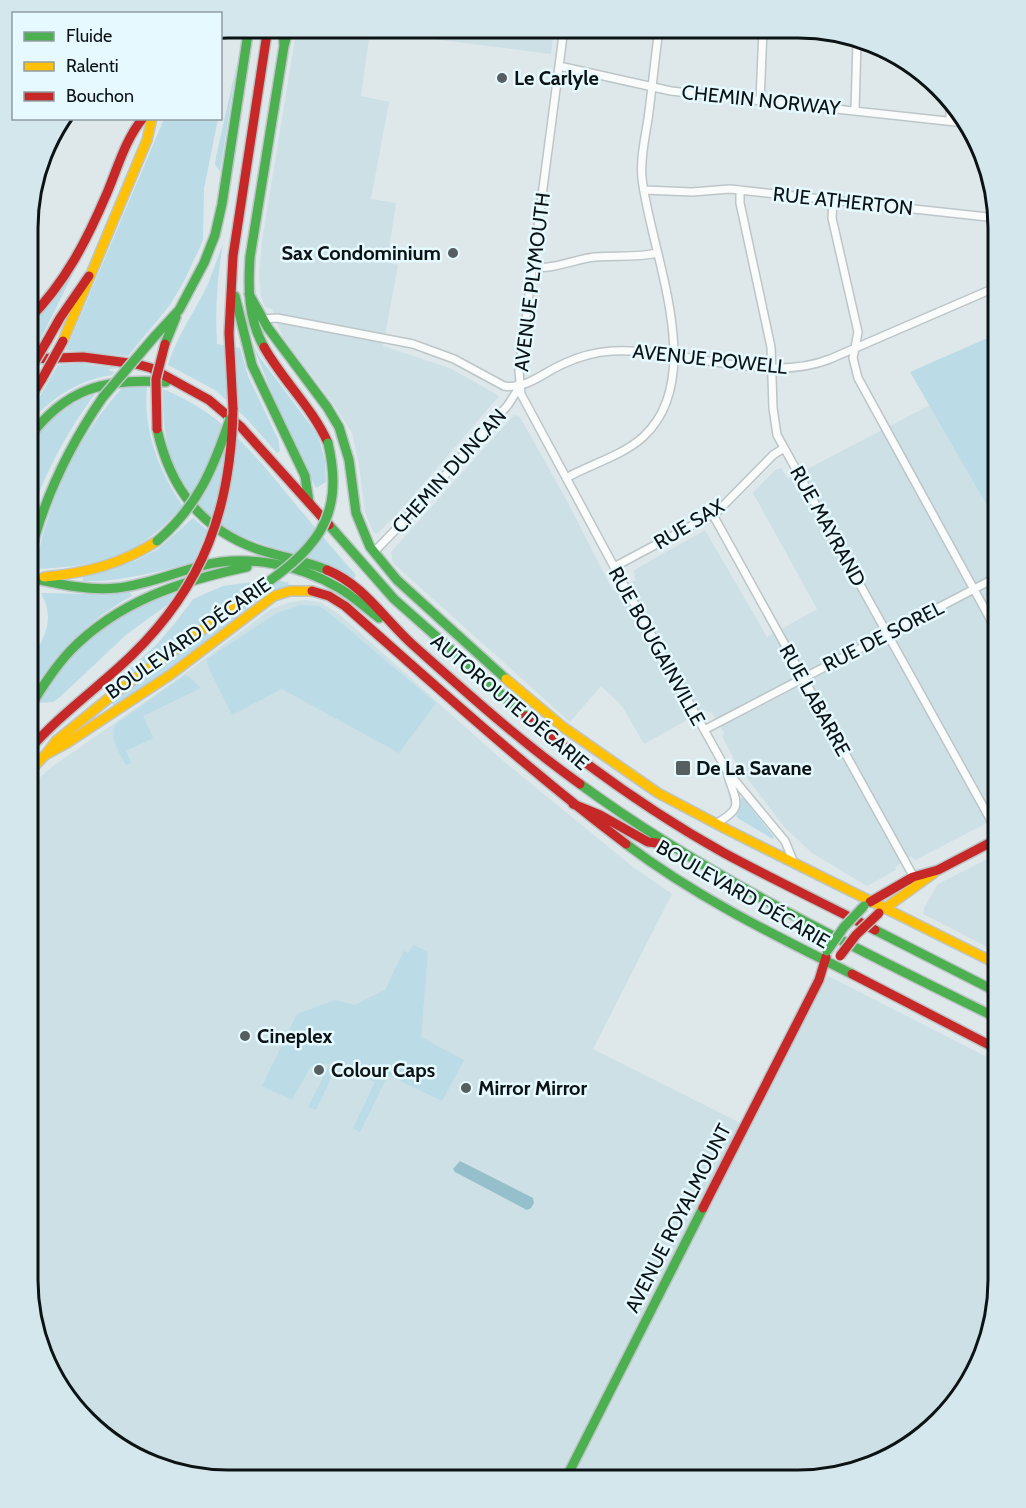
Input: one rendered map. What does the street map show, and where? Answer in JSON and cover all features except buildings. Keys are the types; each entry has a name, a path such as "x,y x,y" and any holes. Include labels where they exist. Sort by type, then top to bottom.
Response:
{"main road":[{"path":"38,523 58,470 75,438 112,385 179,310 204,263 217,225 247,38"},
{"path":"38,740 62,714 142,646 167,619 191,583 211,541 227,491 232,456 234,409 228,333 232,279 237,224 266,38"},
{"path":"284,38 284,46"},
{"path":"45,755 56,741 115,693 297,561 321,531 329,512 334,483 328,443 315,417 260,342 250,314 250,257 286,38"},
{"path":"38,309 55,291 74,261 131,133 141,120"},
{"path":"38,386 63,341 147,140 152,120"},
{"path":"38,356 60,318 89,276"},
{"path":"232,279 242,328 256,375 305,476 309,502"},
{"path":"249,294 263,320 339,427 350,460 356,513 362,531 374,552 397,580 439,620 563,727 658,793 715,824 794,862 868,903 988,959"},
{"name":"AUTOROUTE DÉCARIE","path":"179,310 157,372 155,399 157,429 166,463 176,483 194,508 211,525 249,546 309,562 337,574 365,594 408,639 543,757 668,844 772,904 988,1013"},
{"path":"38,358 50,357"},
{"path":"38,361 50,357"},
{"name":"AUTOROUTE DÉCARIE","path":"50,357 94,358 128,362 151,368 209,400 233,419 309,502 369,573 411,615 537,726 618,786 678,826 738,861 988,987"},
{"path":"38,425 68,399 87,389 129,380 180,384"},
{"path":"38,576 80,574 103,568 132,557 157,542 180,521 200,495 217,460 234,409"},
{"path":"38,579 75,588 115,588 150,582 220,562 241,561 266,564 297,570 329,583 408,639"},
{"path":"38,694 79,641 93,628 126,606 153,592 188,581 234,569 266,564"},
{"name":"BOULEVARD DÉCARIE","path":"38,762 45,755 170,675 270,599 290,591 310,590 329,596 345,606 573,804 631,850 680,884 988,1044"},
{"path":"573,804 600,815 648,842 668,844"},
{"path":"828,962 831,945 844,927 868,903 916,882 988,842"},
{"path":"828,962 916,882"},
{"name":"AVENUE ROYALMOUNT","path":"570,1470 828,962"}],"street":[{"name":"AVENUE PLYMOUTH","path":"563,38 519,371 520,386 525,402 589,520"},
{"path":"566,478 629,447 649,431 660,415 666,399 673,355 671,316 644,190 642,165 658,38"},
{"path":"760,100 763,38"},
{"path":"855,110 857,47"},
{"name":"CHEMIN NORWAY","path":"559,66 652,87 956,122"},
{"path":"950,114 950,121"},
{"name":"RUE ATHERTON","path":"644,190 689,192 718,189 740,190 988,217"},
{"name":"RUE MAYRAND","path":"740,190 740,203 771,347 774,424 784,448 988,816"},
{"path":"833,200 832,218 858,332 853,361 862,387 988,615"},
{"path":"533,267 545,267 591,257 642,256 657,253"},
{"name":"AVENUE POWELL","path":"520,386 570,360 598,352 627,351 673,355 772,368 794,369 811,366 988,291"},
{"path":"263,320 277,318 405,342 454,359 504,386 520,386"},
{"name":"CHEMIN DUNCAN","path":"374,552 508,405 520,386"},
{"name":"RUE SAX","path":"614,567 713,515 725,506 772,455 784,448"},
{"name":"RUE LABARRE","path":"713,515 916,882"},
{"name":"RUE BOUGAINVILLE","path":"589,520 727,771 736,799 735,810 732,815 715,824"},
{"name":"RUE DE SOREL","path":"704,729 988,582"},
{"name":"RUE BOUGAINVILLE","path":"727,771 785,841 794,862"}],"shaded area":[{"path":"295,38 369,38 361,96 389,102 371,199 396,203 387,262 398,265 383,346 452,369 499,396 377,534 373,532 365,512 352,433 334,405 283,338 272,309 265,307 261,296 259,275 262,241"},
{"path":"425,38 553,38 551,54"},
{"path":"237,63 220,172 215,164 216,157"},
{"path":"164,120 218,120 204,189 203,239 170,305 128,356 66,350"},
{"path":"103,214 38,344 38,309"},
{"path":"223,244 217,294 217,344 240,348 248,376 278,439 280,451 277,453 246,418 215,390 168,365 181,334 208,284"},
{"path":"988,338 988,507 910,372"},
{"path":"252,343 260,358 318,435 325,461 326,482 316,488 285,426"},
{"path":"118,360 83,364 118,368 109,369 114,372 112,375 88,381 65,392 38,414 38,400 58,365"},
{"path":"125,385 147,385 147,418 154,449 166,478 183,506 150,537 117,556 80,565 38,569 38,556 48,518 67,470 79,447"},
{"path":"163,389 202,409 233,433 356,575 354,579 310,558 239,535 222,527 208,514 188,490 173,464 164,422"},
{"path":"95,394 56,455 38,496 38,434 56,416"},
{"path":"930,405 988,507 988,823 915,860 911,856 895,867 896,870 867,886 812,853 785,828 737,765 722,736 724,733 713,714 705,710 644,744 622,706 601,686 570,722 393,563 391,552 514,415 520,417 567,501 613,591 635,581 634,570 705,530 767,637 817,609 753,493 775,470 781,468 788,479"},
{"path":"193,518 207,530 194,562 126,578 83,581 83,577 135,561 158,549"},
{"path":"258,581 145,664 113,684 156,645 193,599 223,586"},
{"path":"279,581 288,582 289,586 264,596 172,668 114,706 112,703 133,686"},
{"path":"179,588 167,605 127,634 60,697 53,702 39,703 58,672 90,638 131,609"},
{"path":"129,591 132,596 87,627 62,652 38,682 38,648 48,623 46,604 41,593 86,594"},
{"path":"306,600 320,602 339,614 501,759 633,867 672,894 593,1049 748,1127 828,976 988,1057 988,1293 985,1317 969,1364 941,1406 924,1423 882,1451 848,1464 823,1469 228,1470 203,1469 178,1464 144,1451 102,1423 85,1406 57,1364 41,1317 38,1293 38,779 49,769 183,675 271,609"},
{"path":"300,605 319,606 328,612 436,703 399,753 282,689 232,715 209,669 207,659 277,613"},
{"path":"185,675 201,688 143,716 153,738 126,751 131,763 126,765 114,740 116,724"},
{"path":"741,798 774,837 773,839 736,816"},
{"path":"988,859 988,947 923,914 938,884"},
{"path":"413,945 428,952 421,1037 464,1060 442,1101 388,1075 360,1132 353,1128 375,1082 337,1065 316,1110 308,1107 330,1064 311,1066 292,1100 262,1086 297,1014 335,1000 354,1005 385,990 404,951 408,953"},
{"path":"460,1161 533,1198 534,1203 531,1208 527,1210 455,1172 453,1169"}],"traffic: fast":[{"path":"155,336 179,310 204,263 215,235 222,204 247,38"},
{"path":"284,38 284,46"},
{"path":"264,347 255,325 250,303 250,257 286,38"},
{"path":"249,294 268,328 327,407 339,427 349,460 356,513 370,547 397,580 506,679"},
{"path":"235,296 252,365 305,476 309,502"},
{"path":"165,344 176,317"},
{"path":"103,397 155,336"},
{"path":"38,427 57,408 72,397 88,390 124,382 166,382"},
{"path":"38,528 48,497 67,456 103,397"},
{"path":"157,541 194,500 210,470 230,419"},
{"path":"157,429 170,470 191,504 205,518 221,531 260,550 327,570"},
{"path":"254,592 293,562 320,531 328,514 332,493 332,470 328,443"},
{"path":"329,525 394,599 526,716"},
{"path":"38,580 84,588 106,589 138,584 201,566 254,561 290,567 323,580 339,588 379,618"},
{"path":"38,694 71,650 109,618 152,595 175,586 247,567"},
{"path":"580,784 680,851 732,881 837,938 988,1014"},
{"path":"626,844 708,898 852,974"},
{"path":"827,951 844,927 864,906"},
{"path":"875,930 988,987"},
{"path":"570,1470 703,1208"}],"traffic: slow":[{"path":"63,341 147,140 152,120"},
{"path":"44,577 103,566 130,556 157,541"},
{"path":"38,762 45,755 170,675 274,596 290,591 312,591"},
{"path":"47,753 56,741 115,693 254,592"},
{"path":"506,679 563,727 658,793 988,960"},
{"path":"884,909 934,873"}],"traffic: jam":[{"path":"233,409 229,333 233,256 266,38"},
{"path":"38,309 54,291 83,244 127,145 142,120"},
{"path":"47,341 89,276"},
{"path":"38,356 47,341"},
{"path":"42,379 63,341"},
{"path":"157,429 156,379 165,344"},
{"path":"264,347 314,418 328,443"},
{"path":"38,359 83,357 136,364 151,368 209,400 241,427 329,525"},
{"path":"38,386 42,379"},
{"path":"38,741 132,655 178,601 195,573 209,543 219,512 231,445 233,409"},
{"path":"327,570 340,576 363,593 402,635 474,699 580,784"},
{"path":"312,591 329,596 345,606 518,758 626,844"},
{"path":"526,716 597,771 698,838 875,930"},
{"path":"573,804 600,815 648,842 664,844"},
{"path":"870,902 913,877 938,870 988,844"},
{"path":"840,956 856,935 879,913"},
{"path":"703,1208 819,980 826,957"},
{"path":"852,974 988,1044"}],"place":[{"name":"Le Carlyle","path":"502,78"},
{"name":"Sax Condominium","path":"453,253"},
{"name":"De La Savane","path":"683,768"},
{"name":"Cineplex","path":"245,1036"},
{"name":"Colour Caps","path":"319,1070"},
{"name":"Mirror Mirror","path":"466,1088"}]}
